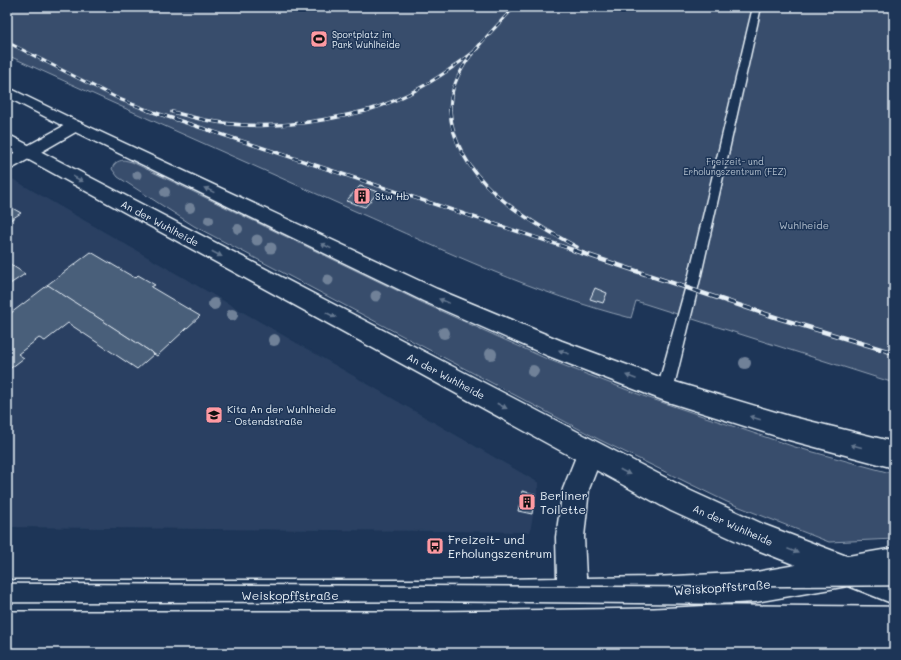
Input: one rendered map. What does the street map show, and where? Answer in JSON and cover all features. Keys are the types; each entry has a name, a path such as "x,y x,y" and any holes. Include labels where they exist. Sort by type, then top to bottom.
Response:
{"main road":[{"path":"7,91 75,126 430,295 554,348 665,390 789,428 894,455"},
{"path":"7,164 17,147 75,126"},
{"name":"An der Wuhlheide","path":"17,147 681,501 760,537 846,572 894,589"},
{"path":"572,592 570,537 576,490 590,453"},
{"name":"Weiskopffstraße","path":"7,595 434,595 654,592 756,587 894,563"}],"lane":[{"path":"665,390 695,275 757,7"}],"shaded area":[{"name":"Kita An der Wuhlheide - Ostendstraße","path":"9,177 539,483 530,532 7,527 7,178"}],"green space":[{"name":"Freizeit- und Erholungszentrum (FEZ)","path":"7,7 894,7 894,383 636,301 631,318 596,308 560,297 457,256 7,55"},
{"path":"124,160 132,162 423,303 547,359 643,396 795,447 894,474 894,539 829,542 727,502 600,440 194,226 118,177 112,169 116,163"}],"building":[{"name":"Stw Hb","path":"360,186 378,192 365,207 346,201"},
{"path":"7,205 21,213 7,222"},
{"path":"91,252 135,278 138,275 155,285 151,287 200,316 157,356 47,285"},
{"path":"7,262 25,274 7,286"},
{"path":"48,285 154,354 137,369 68,323 45,341 39,338 18,354 24,358 7,371 7,310 11,313"},
{"path":"595,288 607,293 603,303 590,299"},
{"name":"Berliner Toilette","path":"522,491 535,494 532,514 518,511"}],"tram line":[{"path":"7,583 756,587 894,586"},
{"path":"7,603 434,602 894,606"}],"railway":[{"path":"474,52 514,7"},
{"path":"7,42 119,99 150,111"},
{"path":"474,52 479,48"},
{"path":"365,111 411,93 439,77 474,52"},
{"path":"450,110 451,95 456,81 463,67 474,52"},
{"path":"365,111 369,110"},
{"path":"450,110 454,134 464,156 478,176 495,194 515,209 556,236 577,247"},
{"path":"150,111 577,251"},
{"path":"172,112 231,124 271,125 310,122 365,111"},
{"path":"573,250 781,319 894,353"}],"place":[{"name":"Sportplatz im Park Wuhlheide","path":"319,39"},
{"name":"Stw Hb","path":"362,196"},
{"name":"Kita An der Wuhlheide - Ostendstraße","path":"214,415"},
{"name":"Berliner Toilette","path":"527,502"},
{"name":"Freizeit- und Erholungszentrum","path":"435,546"}],"park label":[{"name":"Wuhlheide","path":"804,225"}]}
